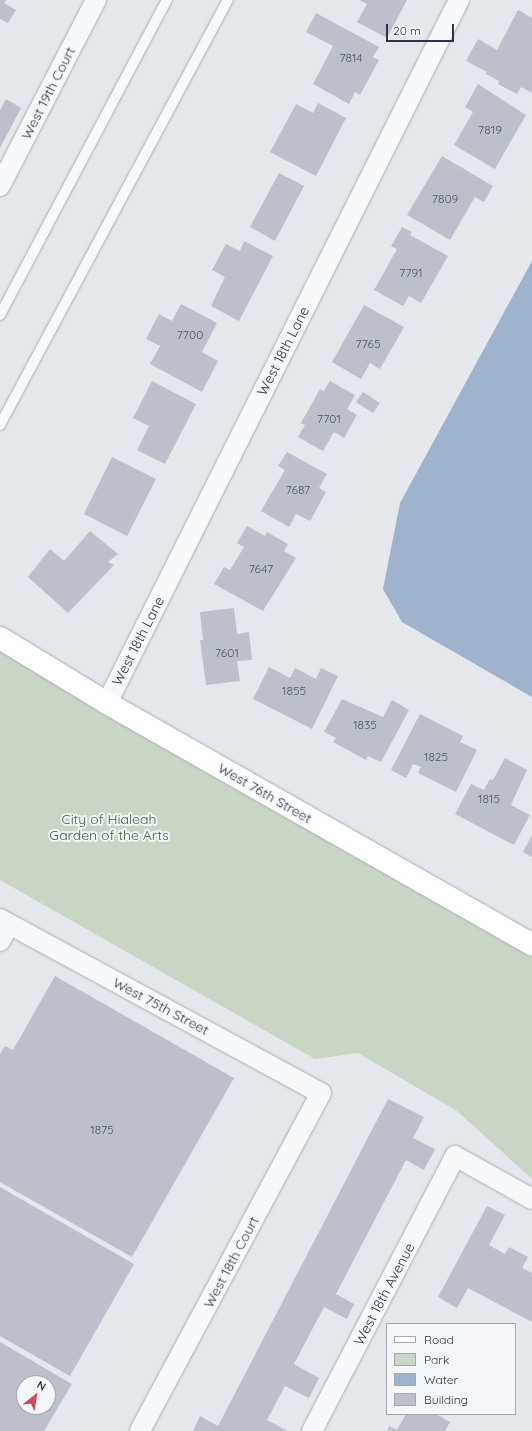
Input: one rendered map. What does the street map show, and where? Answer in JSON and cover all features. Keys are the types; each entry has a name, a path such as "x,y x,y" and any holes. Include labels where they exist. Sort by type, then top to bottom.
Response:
{"street":[{"name":"West 19th Court","path":"0,186 96,0"},
{"name":"West 18th Lane","path":"107,703 458,0"},
{"name":"West 76th Street","path":"0,638 107,703 532,944"},
{"name":"West 75th Street","path":"3,928 321,1093"},
{"name":"West 18th Court","path":"140,1431 321,1093"},
{"name":"West 18th Avenue","path":"312,1431 455,1156 532,1199"}],"lane":[{"path":"0,315 167,0"},
{"path":"0,425 228,0"}],"green space":[{"name":"City of Hialeah Garden of the Arts","path":"0,648 532,955 532,1179 457,1111 358,1053 315,1059 0,880"}],"water":[{"path":"532,261 532,697 402,622 383,589 400,503"}],"building":[{"path":"0,0 6,0 4,3 16,10 8,23 0,19"},
{"path":"360,0 407,0 387,38 357,22 367,4"},
{"path":"518,10 532,18 532,93 521,87 517,94 498,84 499,81 486,74 487,72 466,61 478,39 497,50"},
{"path":"316,13 379,47 373,57 379,60 360,95 355,92 349,104 313,84 333,46 306,32"},
{"path":"478,84 526,115 495,169 454,145 473,112 465,107"},
{"path":"6,99 21,108 0,148 0,110"},
{"path":"318,103 346,118 316,176 270,152 296,104 313,113"},
{"path":"442,156 493,186 484,202 475,197 450,240 407,215"},
{"path":"279,173 304,186 275,241 250,227"},
{"path":"402,227 412,232 410,235 448,256 421,303 409,296 403,306 374,290 397,249 391,246"},
{"path":"244,241 273,256 239,321 211,306 225,277 212,270 226,244 240,251"},
{"path":"181,304 217,323 202,352 218,361 202,392 150,364 160,346 146,339 159,314 172,321"},
{"path":"364,305 404,327 380,369 370,363 361,379 332,362"},
{"path":"152,381 196,404 165,464 137,450 149,426 133,418"},
{"path":"330,381 355,395 347,409 357,415 344,438 334,432 323,451 298,437 305,425 301,423 320,389 324,391"},
{"path":"363,392 380,403 373,413 356,402"},
{"path":"287,452 327,474 319,488 326,492 310,521 296,514 289,527 261,511 285,470 278,466"},
{"path":"112,457 156,479 127,536 84,514"},
{"path":"247,526 265,536 267,532 288,544 284,551 296,558 263,611 214,584 224,567 230,570 244,547 237,543"},
{"path":"90,531 118,554 108,562 114,565 68,613 28,577 50,549 64,561"},
{"path":"234,608 237,634 249,632 252,660 237,661 240,681 206,685 200,640 203,640 200,612"},
{"path":"269,667 290,678 295,668 316,679 321,668 338,676 312,729 253,699"},
{"path":"342,699 383,717 392,700 409,710 381,762 368,756 366,760 333,742 336,738 324,732"},
{"path":"420,714 463,736 460,742 477,750 456,792 418,773 421,767 413,764 406,778 391,770"},
{"path":"505,758 527,770 511,805 530,815 514,845 455,814 471,784 484,790 490,779 493,780"},
{"path":"532,835 532,857 523,852"},
{"path":"55,976 234,1078 132,1257 0,1182 0,1054 5,1046 13,1050"},
{"path":"388,1099 424,1117 413,1138 435,1149 424,1170 406,1160 336,1294 354,1304 347,1319 324,1307 294,1364 319,1378 309,1398 285,1386 267,1420 288,1431 193,1431 200,1416 218,1426"},
{"path":"0,1187 134,1264 70,1376 0,1336"},
{"path":"487,1206 505,1215 489,1245 505,1254 509,1247 528,1257 522,1268 532,1273 532,1322 468,1288 457,1308 438,1297"},
{"path":"0,1342 72,1384 56,1411 56,1375 16,1375 16,1415 54,1415 44,1431 0,1431"},
{"path":"405,1415 438,1415 450,1422 445,1431 387,1431 389,1426 397,1430"}]}
